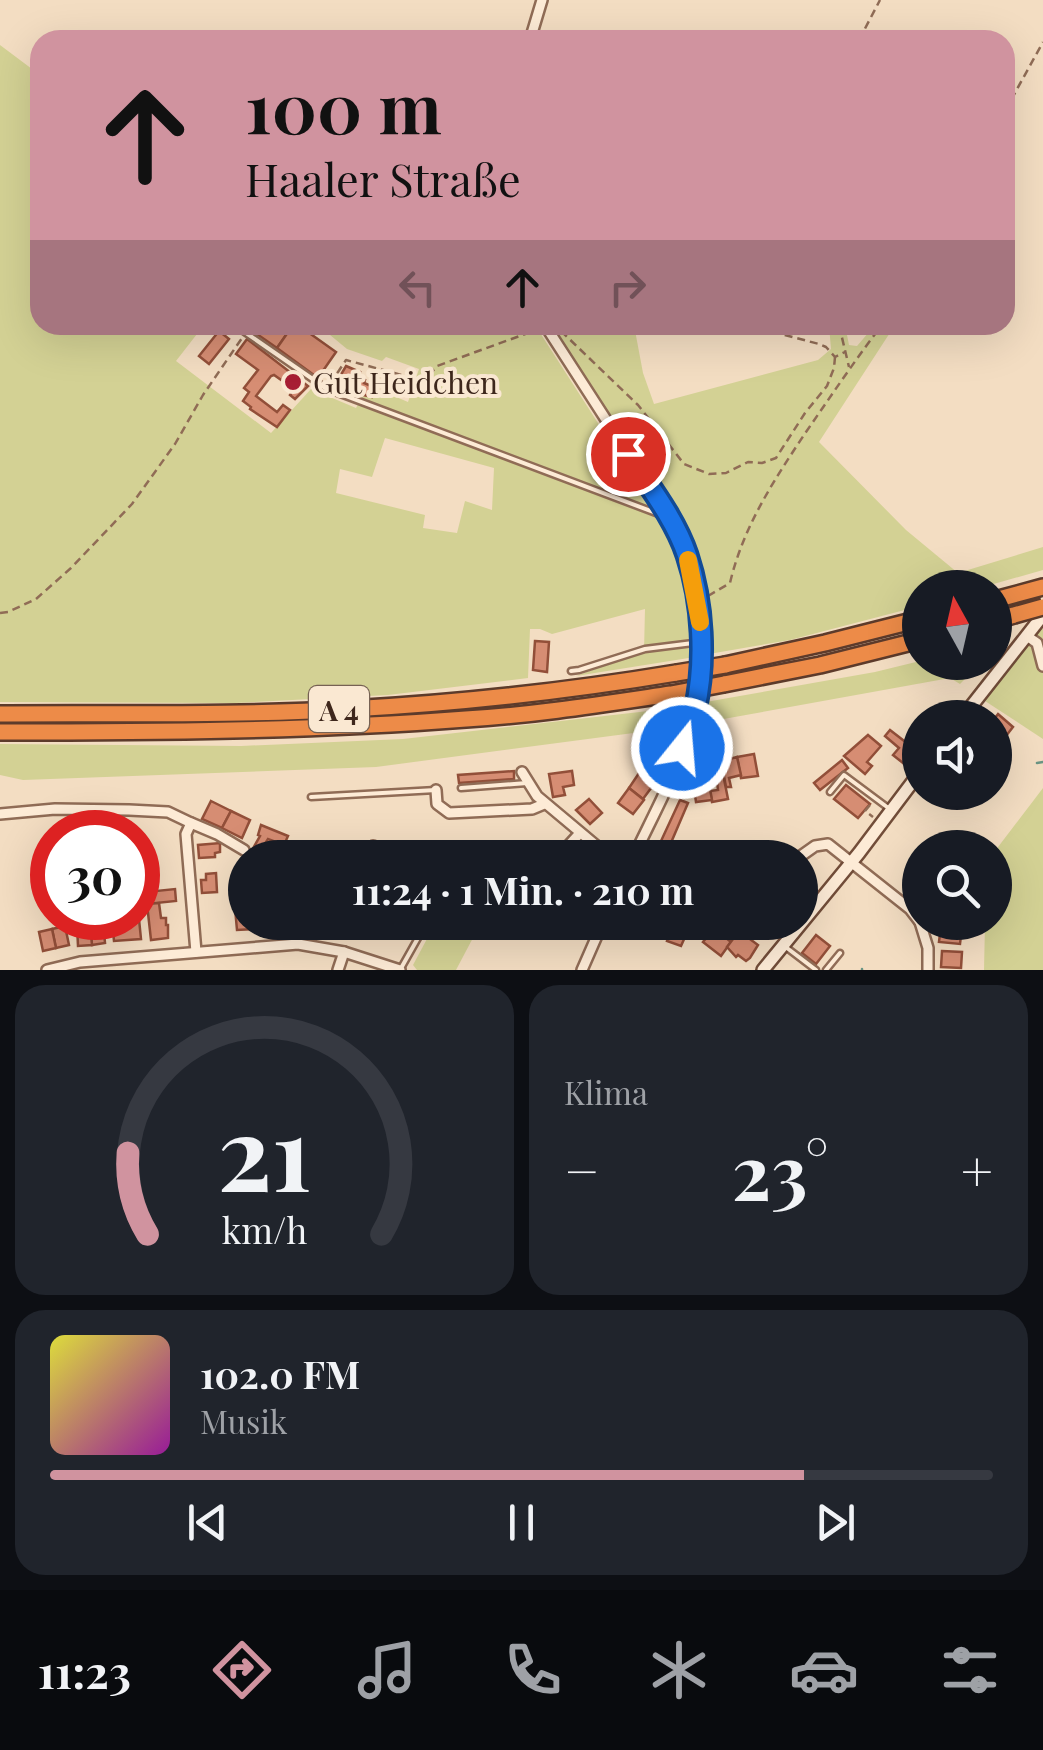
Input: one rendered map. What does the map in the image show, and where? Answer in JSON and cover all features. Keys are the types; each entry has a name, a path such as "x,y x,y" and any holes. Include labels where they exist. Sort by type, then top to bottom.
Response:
{"highway":[{"path":"1012,617 1041,614"},
{"name":"A 4","path":"0,714 346,709 466,701 590,687 725,665 902,624"},
{"name":"A 4","path":"0,732 178,732 470,719 670,694 902,644"}],"main road":[{"path":"976,700 1041,614"},
{"path":"763,970 902,796"}],"street":[{"path":"533,30 542,0"},
{"path":"551,335 669,518 687,555 697,599 701,642 695,712 641,840"},
{"path":"1027,636 1037,643 1043,666"},
{"path":"522,772 544,804 589,840"},
{"path":"436,790 437,804 449,813 532,809 544,804"},
{"path":"0,814 55,809 168,812 228,841"},
{"path":"190,823 186,834 196,952"},
{"path":"574,840 580,833"},
{"path":"818,846 828,844 902,903"},
{"path":"582,970 595,940"},
{"path":"926,940 928,970"},
{"path":"47,970 80,962 298,944 344,952 400,970"},
{"path":"338,970 344,952"}],"lane":[{"path":"251,335 326,389 669,518"},
{"path":"571,671 645,649 701,642"},
{"path":"830,792 844,775 892,810"},
{"path":"461,788 527,784"},
{"path":"310,798 436,790"},
{"path":"400,970 417,940"},
{"path":"783,945 816,970"},
{"path":"826,970 840,953"}],"path":[{"path":"864,30 880,0"},
{"path":"1015,92 1043,42"},
{"path":"0,613 36,599 132,504 245,335"},
{"path":"326,389 346,360 424,380 437,366 524,335"},
{"path":"559,335 638,404 684,464 710,474 776,458 804,413 827,386 835,358"},
{"path":"785,335 819,344 835,358"},
{"path":"840,335 849,368"},
{"path":"697,599 730,584 745,536 770,486 874,335"},
{"path":"835,358 844,352"},
{"path":"867,801 871,804 865,812 870,815"}],"shaded area":[{"path":"0,45 30,68 30,335 196,335 176,361 271,433 311,389 356,408 368,385 408,402 419,369 347,349 330,335 541,335 677,546 693,602 695,657 576,676 644,651 645,609 552,634 530,629 528,678 388,695 235,703 0,702","holes":["385,438 494,468 492,510 465,501 457,533 423,528 425,515 336,493 340,469 372,477"]},
{"path":"559,335 636,335 654,404 818,360 831,349 830,335 847,335 849,345 857,346 866,335 889,335 819,442 906,530 954,570 902,570 902,611 790,640 709,654 702,596 674,523"},
{"path":"1043,547 1043,570 1012,579 1012,570 968,570"},
{"path":"1043,629 1043,739 1012,719 1012,700 986,700 1001,680 1012,680 1012,666"},
{"path":"902,665 902,680 939,680 679,727 376,767 23,780 0,775 0,744 241,746 403,739 666,709"},
{"path":"1043,788 1043,970 984,970 985,940 1012,940 1011,830"},
{"path":"426,940 472,940 456,970 417,970 413,965"}],"building":[{"path":"216,335 229,339 209,364 199,356"},
{"path":"258,335 286,335 277,348"},
{"path":"286,335 312,335 336,352 318,378 277,348"},
{"name":"Gut Heidchen","path":"247,339 308,386 295,399 290,395 294,389 271,376 256,396 277,412 283,405 290,410 277,427 243,401 249,392 244,388 258,370 236,354"},
{"path":"346,366 360,372 358,377 364,383 376,388 372,397 351,392 354,384 339,378"},
{"path":"535,641 549,642 547,672 533,670"},
{"path":"890,730 902,739 902,762 893,755 899,748 885,736"},
{"path":"868,735 881,746 867,762 872,766 865,774 844,756"},
{"path":"754,754 758,776 741,778 737,757"},
{"path":"737,757 741,775 729,778 731,787 726,787 721,761"},
{"path":"842,760 848,768 820,790 814,783"},
{"path":"721,764 728,799 712,802 710,791 718,790 717,782 709,783 706,767"},
{"path":"706,767 712,800 696,802 695,795 691,796 690,771"},
{"path":"514,771 514,779 459,783 458,775"},
{"path":"572,771 574,785 563,787 565,795 553,797 549,774"},
{"path":"639,773 654,784 643,799 629,788"},
{"path":"846,785 870,804 858,818 834,799"},
{"path":"629,788 644,800 633,814 618,803"},
{"path":"589,799 602,813 590,824 576,810"},
{"path":"680,800 688,803 672,840 661,840"},
{"path":"211,801 231,811 222,828 202,819"},
{"path":"231,811 250,820 242,838 222,828"},
{"path":"261,825 288,836 286,840 258,840"},
{"path":"220,843 220,852 215,857 199,858 198,845"},
{"path":"216,873 217,892 202,893 201,880 206,880 206,874"},
{"path":"175,889 176,901 160,903 160,891"},
{"path":"160,910 161,918 166,918 168,938 160,939"},
{"path":"818,937 830,946 816,964 802,953"},
{"path":"41,940 54,940 56,948 43,951"},
{"path":"54,940 68,940 69,945 56,948"},
{"path":"78,940 92,940 92,945 78,946"},
{"path":"729,940 731,942 721,956 703,942"},
{"path":"732,940 751,940 758,945 746,961 727,947"},
{"path":"939,940 960,940 960,944"},
{"path":"942,951 962,952 961,968 941,967"}],"waterway":[{"path":"1037,763 1043,762"}],"slow traffic":[{"path":"688,560 700,622"}],"place":[{"name":"Gut Heidchen","path":"293,382"}],"route":[{"path":"628,454 669,518 687,555 697,599 700,675 695,712 682,748"}]}
